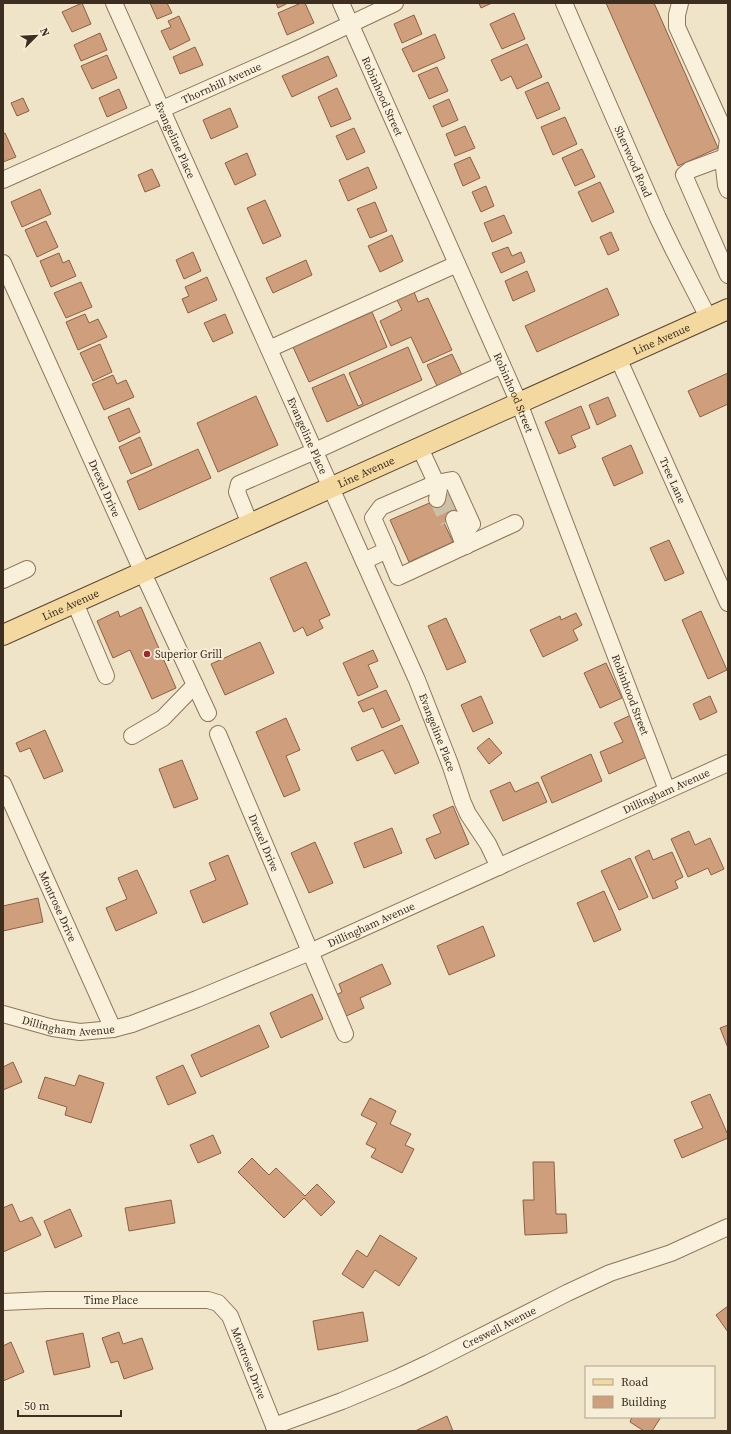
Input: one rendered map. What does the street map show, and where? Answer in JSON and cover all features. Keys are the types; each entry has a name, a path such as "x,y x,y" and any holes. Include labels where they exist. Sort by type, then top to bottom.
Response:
{"main road":[{"name":"Line Avenue","path":"3,635 728,308"}],"street":[{"name":"Evangeline Place","path":"114,3 364,560 434,720 463,803 468,814 488,844 499,867"},
{"name":"Robinhood Street","path":"341,3 519,403 667,790"},
{"name":"Thornhill Avenue","path":"3,180 304,46 395,3"},
{"name":"Sherwood Road","path":"564,3 658,218 708,317"},
{"path":"680,3 677,15 678,27 726,146 724,168 728,190"},
{"path":"726,146 684,175 728,275"},
{"name":"Drexel Drive","path":"3,263 208,713"},
{"path":"269,348 457,264"},
{"name":"Tree Lane","path":"618,358 728,603"},
{"path":"250,524 236,492 239,484 315,451 502,365"},
{"path":"420,448 441,492"},
{"path":"452,480 472,524 458,529 398,577 373,518 381,507 441,492 452,480"},
{"path":"458,529 515,523"},
{"path":"364,560 387,550"},
{"path":"3,580 26,569"},
{"path":"75,603 106,676"},
{"path":"132,736 163,718 195,684"},
{"name":"Drexel Drive","path":"218,734 345,1034"},
{"name":"Dillingham Avenue","path":"3,1014 53,1028 80,1032 113,1029 132,1024 310,952 728,763"},
{"name":"Montrose Drive","path":"3,784 113,1029"},
{"name":"Creswell Avenue","path":"275,1428 397,1378 566,1293 610,1274 671,1253 728,1227"},
{"name":"Time Place","path":"3,1302 54,1300 208,1300 218,1303"},
{"name":"Montrose Drive","path":"218,1303 230,1316 275,1428"}],"building":[{"path":"82,3 91,24 72,32 62,12"},
{"path":"150,3 167,3 172,13 157,19"},
{"path":"276,3 288,3 278,8"},
{"path":"301,3 305,3 314,23 287,35 278,13"},
{"path":"479,3 492,3 481,8"},
{"path":"606,3 654,3 718,148 678,166"},
{"path":"514,13 525,39 502,49 490,24"},
{"path":"414,15 422,34 402,43 394,24"},
{"path":"179,16 190,40 170,50 161,31 171,27 168,21"},
{"path":"100,33 107,50 81,61 74,45"},
{"path":"435,34 445,58 413,72 402,49"},
{"path":"527,44 542,77 517,89 511,76 501,81 491,60"},
{"path":"195,47 203,65 180,74 173,57"},
{"path":"107,55 117,78 92,89 81,66"},
{"path":"328,56 337,76 292,97 282,76"},
{"path":"437,67 448,91 429,99 418,75"},
{"path":"548,82 560,109 537,119 525,92"},
{"path":"337,88 351,119 331,127 318,97"},
{"path":"119,89 127,108 107,117 99,98"},
{"path":"23,98 29,111 17,116 11,103"},
{"path":"449,99 458,120 442,127 433,106"},
{"path":"230,108 238,127 211,139 203,120"},
{"path":"565,117 577,144 553,155 541,127"},
{"path":"465,126 475,148 455,156 446,134"},
{"path":"354,128 365,152 347,160 336,136"},
{"path":"5,133 16,157 3,162 3,134"},
{"path":"582,149 595,177 575,186 562,158"},
{"path":"247,153 256,175 235,185 225,163"},
{"path":"470,157 480,178 463,186 454,164"},
{"path":"368,167 377,188 348,201 339,180"},
{"path":"152,169 160,186 145,192 138,175"},
{"path":"600,182 614,212 592,222 578,192"},
{"path":"486,186 494,206 481,212 472,192"},
{"path":"40,189 51,214 22,227 11,202"},
{"path":"265,200 281,236 263,244 247,208"},
{"path":"375,202 387,231 370,238 357,209"},
{"path":"504,215 512,233 492,242 484,223"},
{"path":"46,221 58,247 37,257 25,230"},
{"path":"611,232 619,250 608,255 600,237"},
{"path":"392,235 403,261 380,272 368,246"},
{"path":"508,247 512,256 521,252 525,262 501,273 492,253"},
{"path":"193,252 201,271 184,279 176,260"},
{"path":"59,253 63,263 69,260 76,276 51,287 40,261"},
{"path":"306,260 312,275 273,293 266,278"},
{"path":"527,271 535,291 513,301 505,281"},
{"path":"207,277 217,300 188,313 182,299 189,296 185,287"},
{"path":"81,282 92,307 66,318 54,293"},
{"path":"607,288 619,315 537,352 525,326"},
{"path":"414,292 418,302 428,298 452,350 423,363 411,337 391,346 380,321 402,310 397,300"},
{"path":"372,312 387,347 309,382 293,347"},
{"path":"85,314 89,323 98,319 107,337 78,350 66,322"},
{"path":"225,314 233,333 213,342 204,323"},
{"path":"100,344 112,372 93,381 80,353"},
{"path":"408,347 422,380 327,422 312,388 344,374 358,406 363,404 349,373"},
{"path":"452,354 462,375 437,386 427,365"},
{"path":"728,373 728,404 700,417 688,391"},
{"path":"113,375 117,384 126,380 134,397 104,410 92,384"},
{"path":"256,396 278,445 218,472 197,423"},
{"path":"608,397 616,416 597,425 589,405"},
{"path":"581,406 590,428 571,436 576,447 559,454 545,422"},
{"path":"129,408 140,432 119,442 108,417"},
{"path":"140,437 152,465 131,474 119,447"},
{"path":"631,445 643,473 614,486 602,458"},
{"path":"198,449 211,478 139,510 127,481"},
{"path":"455,492 465,514 444,523 453,542 409,562 390,520"},
{"path":"669,540 684,573 665,581 650,548"},
{"path":"306,562 330,615 319,620 323,628 307,636 303,627 294,632 270,578"},
{"name":"Superior Grill","path":"141,607 176,688 152,699 130,650 113,658 97,621 118,611 120,617"},
{"path":"701,611 727,670 708,679 682,620"},
{"path":"576,613 582,625 573,630 578,640 543,657 530,630 560,616 561,620"},
{"path":"446,618 466,662 447,670 428,626"},
{"path":"260,642 274,673 225,695 211,664"},
{"path":"373,650 378,661 368,665 378,687 358,696 343,663"},
{"path":"606,663 622,698 600,708 584,673"},
{"path":"386,690 400,720 382,728 373,708 363,712 358,702"},
{"path":"481,696 493,723 473,732 461,705"},
{"path":"710,696 717,712 700,720 693,704"},
{"path":"633,714 651,755 609,774 600,752 623,742 614,723"},
{"path":"286,718 300,750 286,756 300,790 284,797 256,732"},
{"path":"402,725 419,763 395,774 383,750 357,761 351,748"},
{"path":"45,730 63,771 44,779 30,748 20,752 16,743"},
{"path":"489,738 502,753 489,764 477,748"},
{"path":"591,754 602,781 552,803 541,777"},
{"path":"182,760 198,799 174,808 159,769"},
{"path":"510,782 515,792 538,782 547,802 503,821 490,791"},
{"path":"453,806 469,844 435,859 426,839 441,833 433,815"},
{"path":"392,828 402,853 364,868 354,843"},
{"path":"689,831 695,845 710,838 724,869 711,875 708,868 688,877 671,839"},
{"path":"315,842 333,883 309,893 291,853"},
{"path":"649,850 653,860 672,852 683,877 675,881 678,888 653,899 635,857"},
{"path":"228,855 248,904 203,923 190,891 216,880 209,863"},
{"path":"630,858 648,897 619,910 601,871"},
{"path":"137,870 157,913 116,931 106,908 127,899 118,878"},
{"path":"604,891 621,930 594,942 577,903"},
{"path":"38,898 43,922 3,931 3,906"},
{"path":"483,926 495,956 449,975 437,946"},
{"path":"382,964 391,984 360,998 364,1008 344,1017 334,996 342,992 339,984"},
{"path":"312,994 323,1019 281,1038 270,1013"},
{"path":"259,1025 269,1047 201,1077 191,1055"},
{"path":"728,1025 728,1048 720,1028"},
{"path":"13,1062 22,1082 3,1090 3,1067"},
{"path":"183,1065 196,1093 168,1105 156,1077"},
{"path":"79,1075 104,1083 91,1123 65,1115 67,1107 38,1098 45,1077 75,1086"},
{"path":"710,1094 728,1138 682,1158 674,1140 703,1128 691,1102"},
{"path":"370,1098 396,1111 390,1124 411,1134 405,1145 414,1149 402,1173 371,1157 376,1149 366,1144 377,1123 361,1115"},
{"path":"213,1135 221,1153 198,1163 190,1145"},
{"path":"252,1158 269,1175 276,1168 305,1196 317,1184 335,1202 321,1216 304,1198 284,1218 238,1172"},
{"path":"533,1162 554,1162 556,1214 566,1214 567,1233 525,1235 523,1200 534,1200"},
{"path":"171,1200 175,1223 129,1231 125,1208"},
{"path":"12,1204 20,1222 32,1217 41,1235 3,1252 3,1208"},
{"path":"70,1209 82,1236 55,1248 44,1221"},
{"path":"380,1235 417,1258 399,1286 375,1270 363,1288 342,1274 357,1250 367,1257"},
{"path":"728,1306 728,1332 716,1315"},
{"path":"363,1312 368,1341 318,1350 313,1321"},
{"path":"119,1332 123,1344 142,1338 153,1369 124,1379 118,1361 111,1363 102,1338"},
{"path":"83,1333 90,1367 54,1375 46,1341"},
{"path":"11,1342 24,1372 3,1381 3,1346"},
{"path":"447,1416 453,1431 415,1431"},
{"path":"632,1418 660,1418 652,1431 644,1431 630,1422"}],"tunnel":[{"path":"449,494 459,517"},
{"path":"437,499 448,522"}],"place":[{"name":"Superior Grill","path":"147,654"}]}
